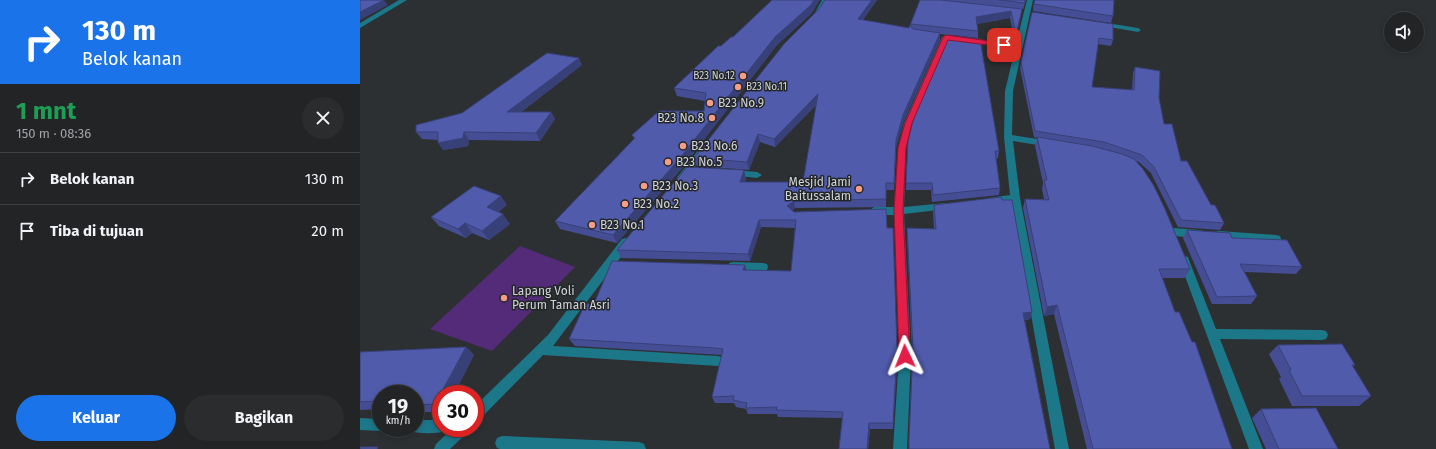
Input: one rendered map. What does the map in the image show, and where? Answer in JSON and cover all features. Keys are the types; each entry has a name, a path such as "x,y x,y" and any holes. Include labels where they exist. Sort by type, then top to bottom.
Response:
{"street":[{"path":"360,26 404,0"},
{"path":"810,21 816,15 825,0"},
{"path":"1030,0 1008,91 1008,137 1015,198 1062,449"},
{"path":"1093,23 1138,30"},
{"path":"900,449 905,356 899,211 902,148 908,123 950,38 1019,47"},
{"path":"1008,137 1063,146"},
{"path":"677,182 711,139"},
{"path":"687,170 703,171"},
{"path":"726,172 757,174"},
{"path":"976,202 1015,198"},
{"path":"864,211 899,211 953,205"},
{"path":"1168,219 1256,449"},
{"path":"484,406 552,339 609,263 634,234"},
{"path":"1177,240 1276,239"},
{"path":"609,263 625,263"},
{"path":"725,266 763,267"},
{"path":"1211,334 1322,335"},
{"path":"540,350 718,362"},
{"path":"360,424 372,425"},
{"path":"441,449 453,437"},
{"path":"502,443 639,449"}],"shaded area":[{"name":"Lapang Voli Perum Taman Asri","path":"520,246 575,267 492,351 430,329"}],"building":[{"path":"360,0 384,0 360,12"},
{"path":"772,0 814,0 811,5 775,37 680,158 613,235 555,221 635,138 632,135 659,111 704,111 706,93 674,88 718,46 721,46 733,37"},
{"path":"825,0 872,0 858,19 909,28 920,0 940,0 1022,9 1016,35 1011,11 976,17 978,31 911,24 913,29 940,33 903,115 896,140 894,183 886,183 886,199 794,201 787,206 794,212 886,209 887,228 893,228 897,349 893,423 869,423 867,449 839,449 843,412 776,410 777,407 746,408 747,403 733,400 734,396 712,397 723,349 569,339 585,304 594,304 612,261 745,265 743,270 791,271 796,220 759,220 748,254 617,250 687,167 744,170 740,182 803,182 818,94 774,139 758,134 747,162 694,158 784,44 818,10"},
{"path":"999,0 1025,0 1024,3"},
{"path":"1035,0 1114,0 1113,16 1034,4"},
{"path":"1032,12 1113,24 1113,40 1099,38 1092,87 1134,90 1135,67 1160,71 1159,98 1164,124 1172,124 1181,161 1187,161 1211,205 1215,205 1224,223 1181,220 1154,167 1142,155 1104,142 1035,131 1021,62"},
{"path":"949,35 980,39 999,151 995,151 1000,188 933,195 932,183 906,183 908,141 914,116"},
{"path":"547,53 579,58 507,112 551,112 536,133 464,132 463,138 438,143 438,132 416,132 416,125 462,113"},
{"path":"1037,137 1092,146 1122,154 1134,159 1143,169 1154,186 1190,269 1159,269 1175,312 1179,312 1192,342 1195,342 1232,449 1093,449 1057,305 1047,307 1025,199 1049,200 1044,180 1047,180"},
{"path":"474,186 501,196 487,207 503,214 482,231 465,223 458,229 431,217"},
{"path":"1001,197 1002,200 1012,200 1032,312 1023,313 1050,449 909,449 913,349 907,228 936,229 934,205"},
{"path":"1187,230 1230,233 1232,238 1287,240 1302,267 1240,264 1257,296 1217,297"},
{"path":"1342,344 1355,365 1352,365 1371,396 1302,396 1278,345"},
{"path":"466,347 445,385 432,385 432,404 424,405 424,385 372,385 372,401 360,402 360,352"},
{"path":"1316,408 1338,449 1279,449 1261,409"},
{"path":"360,447 378,447 377,449 360,449"}],"place":[{"name":"B23 No.12","path":"743,76"},
{"name":"B23 No.11","path":"738,87"},
{"name":"B23 No.9","path":"710,103"},
{"name":"B23 No.8","path":"712,118"},
{"name":"B23 No.6","path":"683,146"},
{"name":"B23 No.5","path":"668,162"},
{"name":"B23 No.3","path":"644,186"},
{"name":"Mesjid Jami Baitussalam","path":"859,189"},
{"name":"B23 No.2","path":"625,204"},
{"name":"B23 No.1","path":"592,225"},
{"name":"Lapang Voli Perum Taman Asri","path":"504,298"}],"route":[{"path":"905,356 899,211 902,148 908,123 946,37 1004,45"}]}
